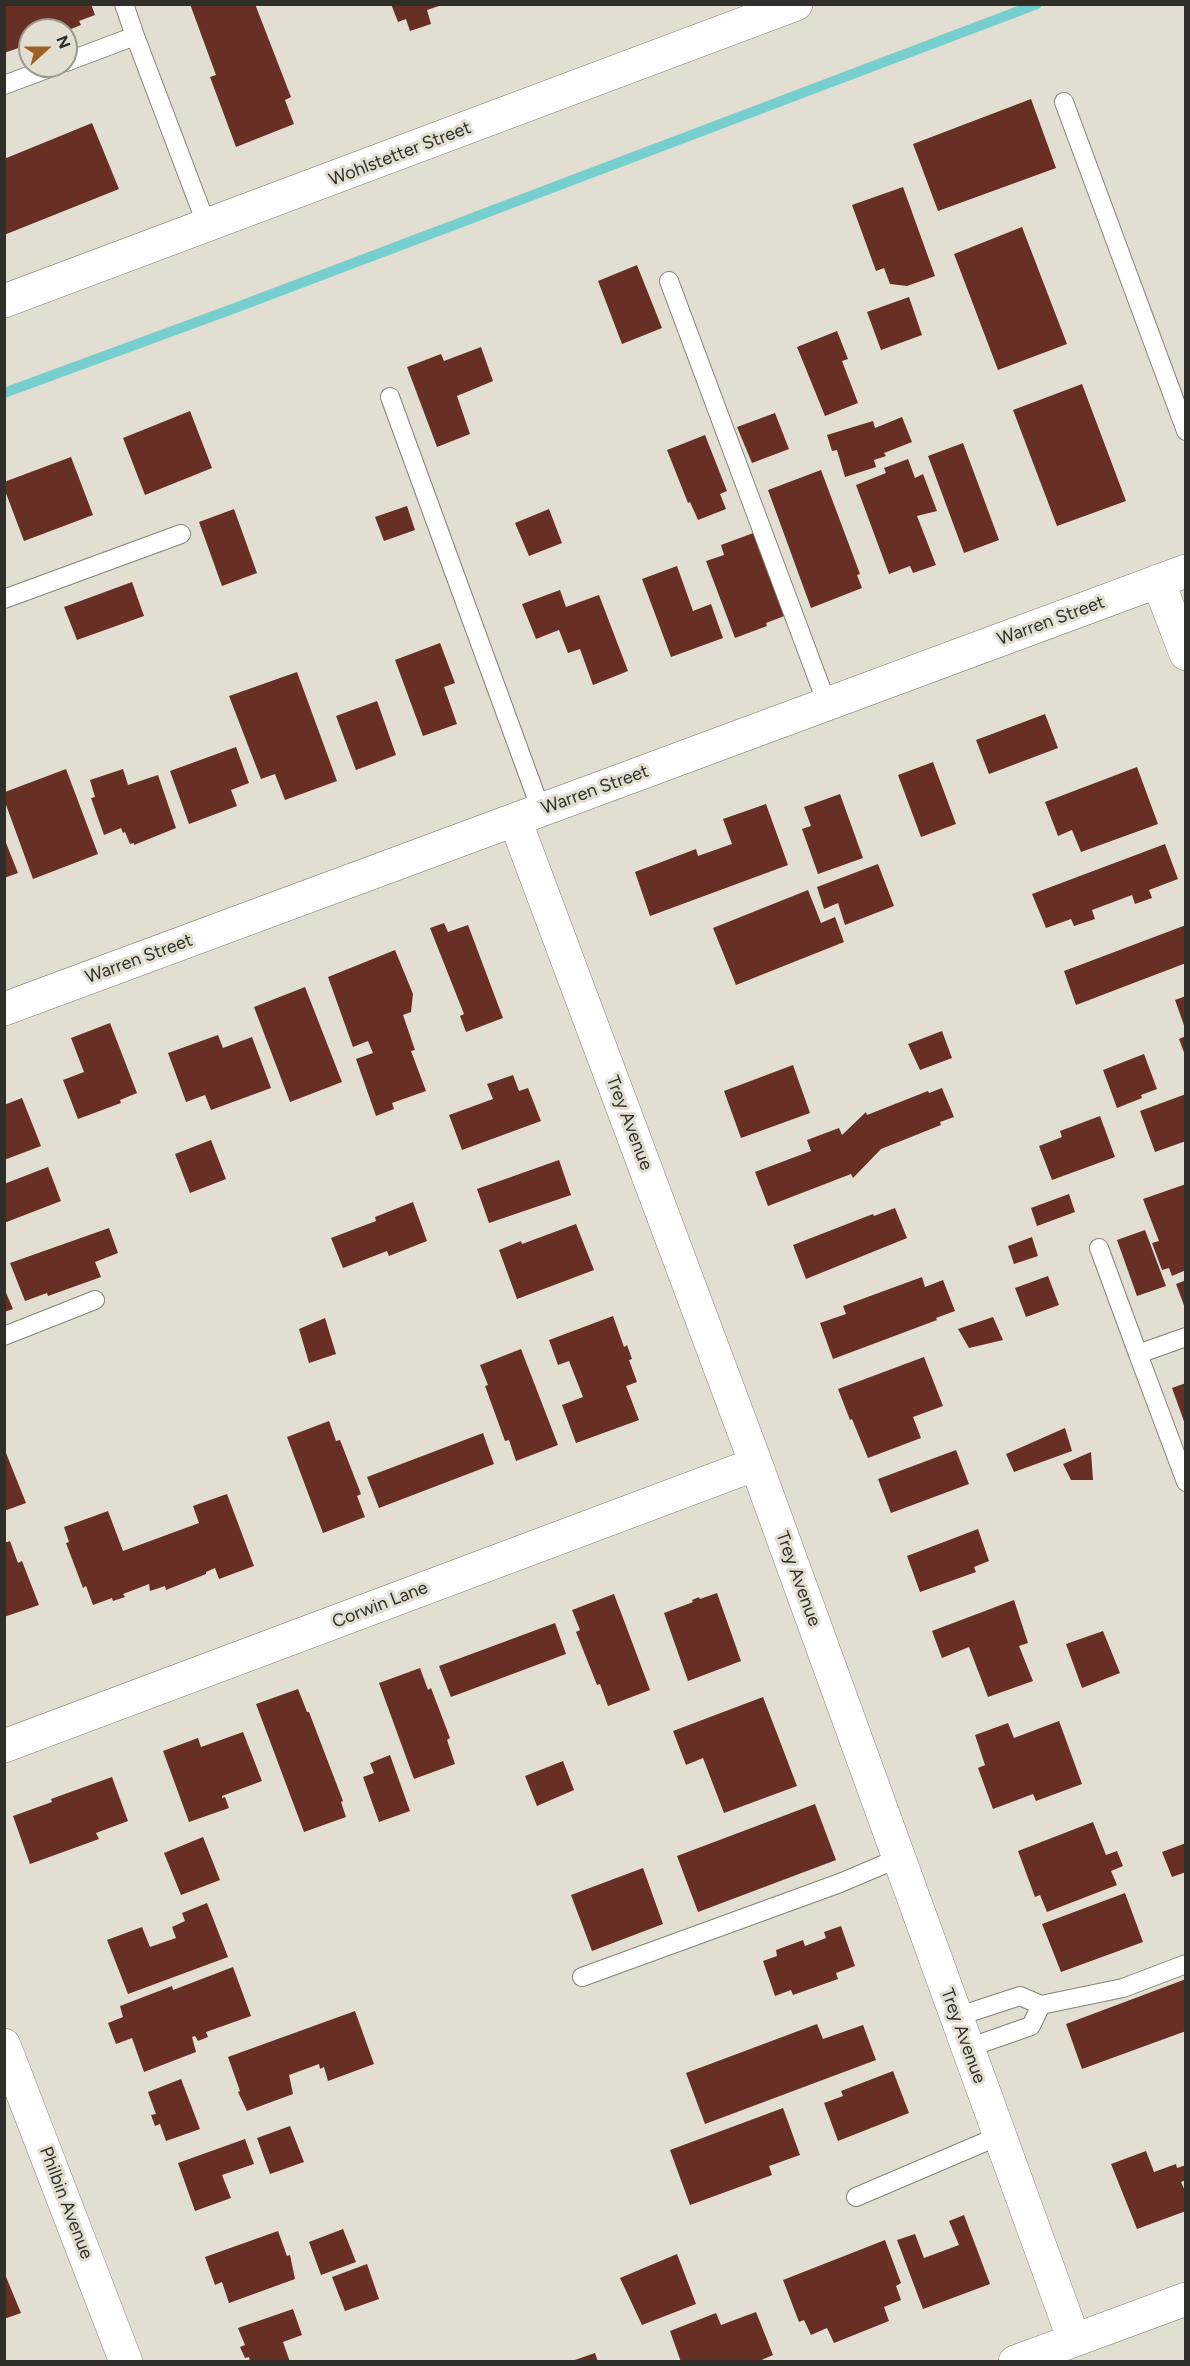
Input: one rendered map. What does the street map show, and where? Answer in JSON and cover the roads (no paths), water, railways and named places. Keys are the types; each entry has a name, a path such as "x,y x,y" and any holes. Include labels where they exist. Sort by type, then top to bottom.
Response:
{"street":[{"name":"Wohlstetter Street","path":"4,301 795,4"},
{"name":"Warren Street","path":"4,1010 1172,576"},
{"path":"1172,576 1185,654"},
{"name":"Trey Avenue","path":"528,815 756,1464 1074,2340"},
{"name":"Corwin Lane","path":"4,1746 756,1464"},
{"name":"Philbin Avenue","path":"4,2045 126,2361"},
{"path":"1015,2361 1185,2299"}],"lane":[{"path":"124,4 207,226"},
{"path":"78,57 135,36"},
{"path":"4,85 23,78"},
{"path":"1064,102 1185,431"},
{"path":"669,282 827,705"},
{"path":"390,397 528,815"},
{"path":"4,599 182,534"},
{"path":"1099,1248 1185,1482"},
{"path":"4,1336 95,1300"},
{"path":"1138,1354 1185,1336"},
{"path":"582,1977 840,1883 899,1858"},
{"path":"956,2017 1020,1996 1041,2005 1123,1988 1185,1964"},
{"path":"968,2048 1031,2026 1041,2005"},
{"path":"856,2197 999,2136"}],"waterway":[{"path":"4,393 235,308 1037,4"}]}
